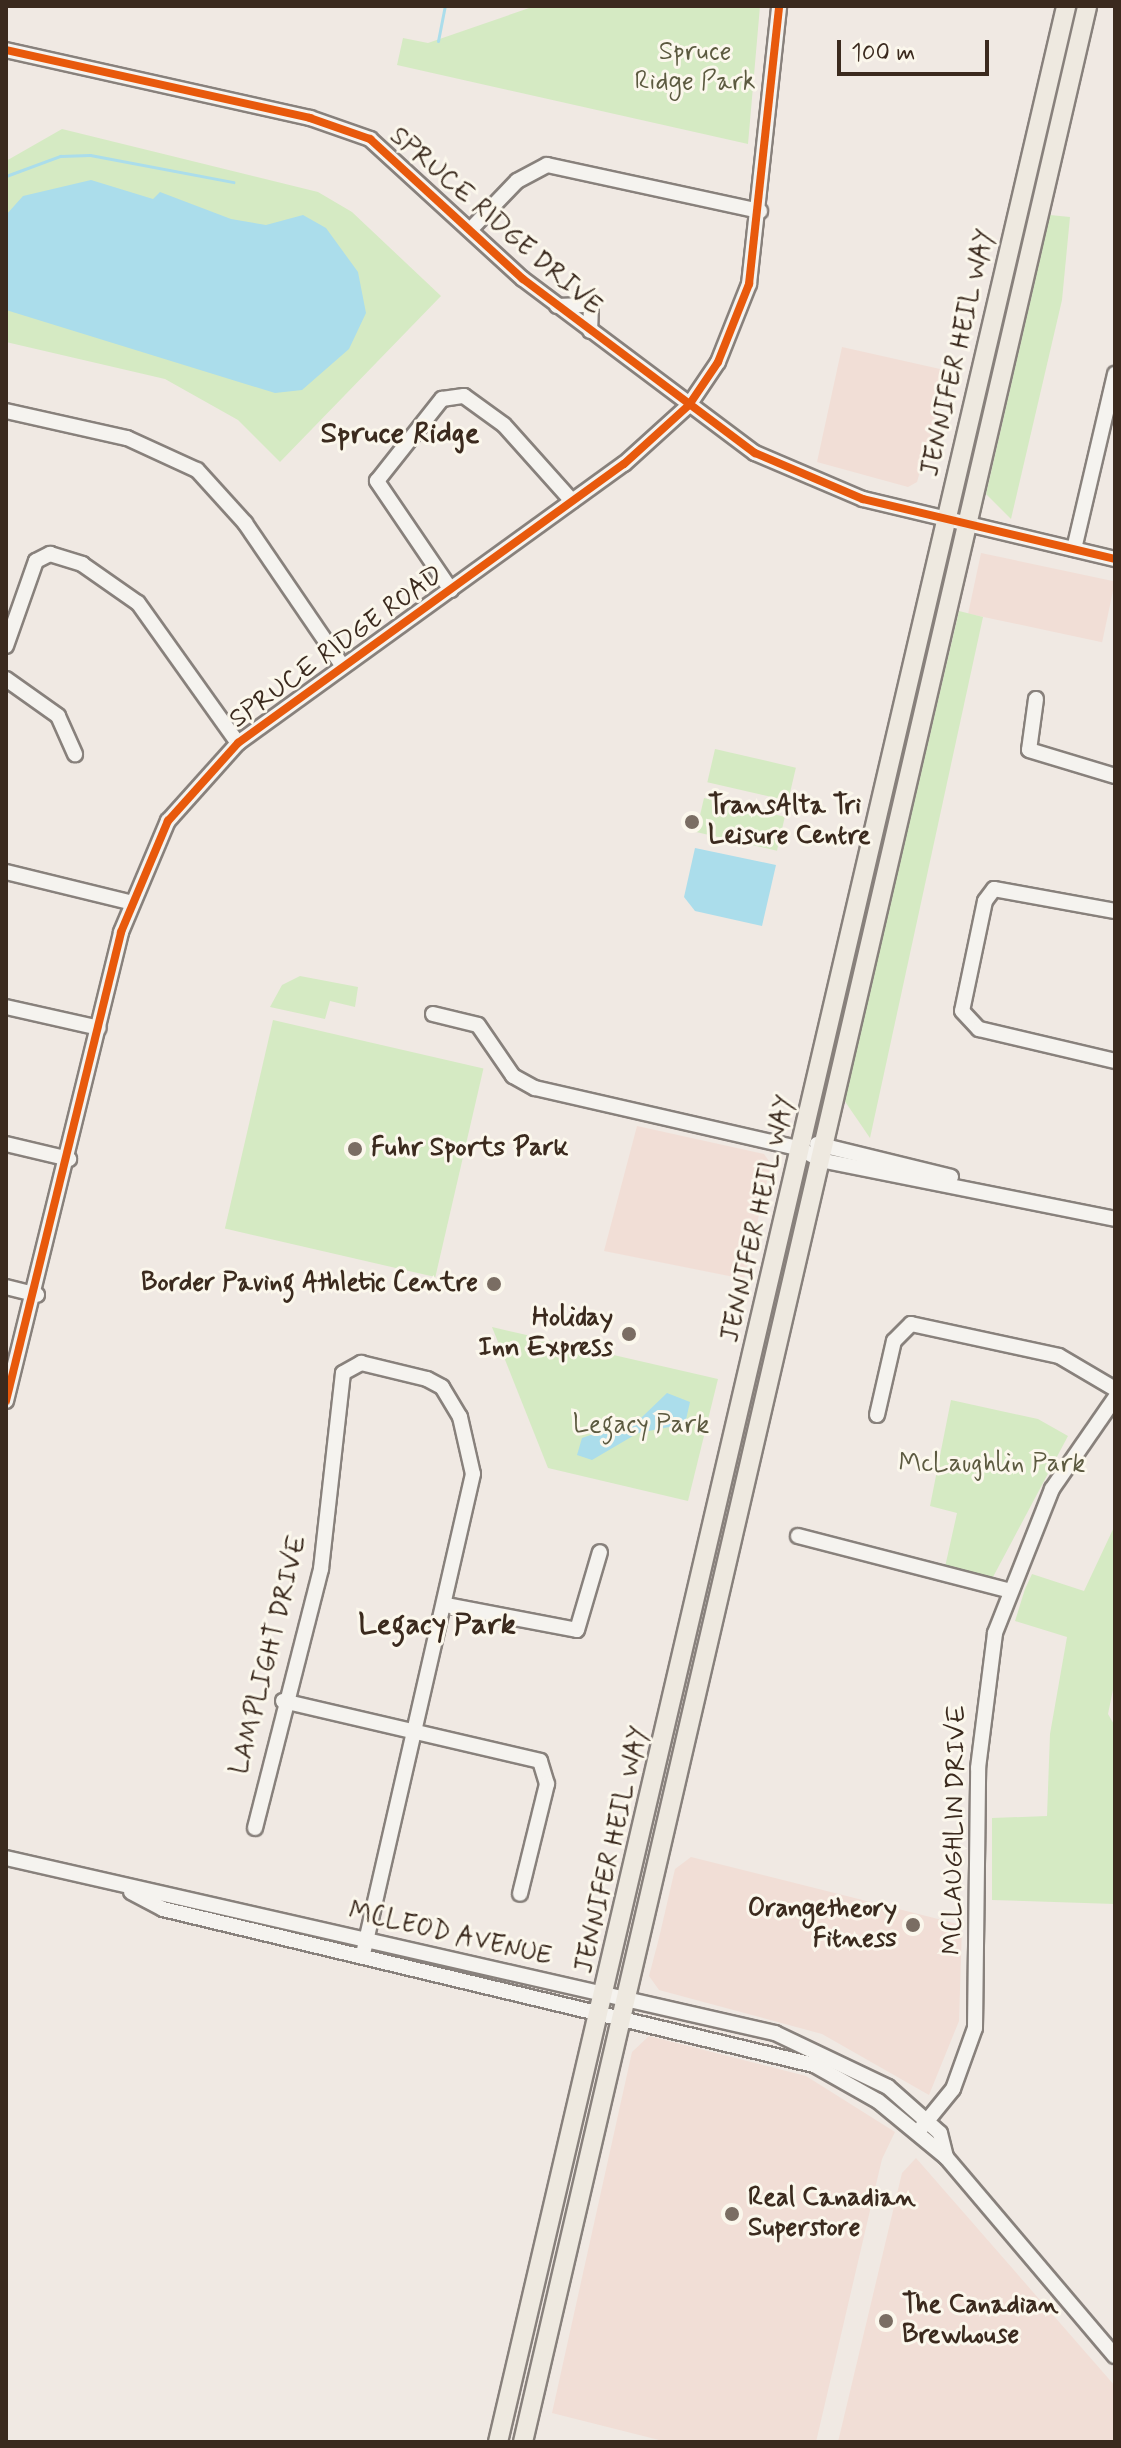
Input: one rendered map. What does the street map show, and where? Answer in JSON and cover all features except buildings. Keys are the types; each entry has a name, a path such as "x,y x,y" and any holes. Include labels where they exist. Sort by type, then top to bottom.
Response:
{"main road":[{"name":"JENNIFER HEIL WAY","path":"498,2442 604,2003 1066,6"},
{"name":"JENNIFER HEIL WAY","path":"523,2442 1087,6"}],"street":[{"name":"SPRUCE RIDGE ROAD","path":"6,1401 37,1295 129,902 182,801 238,743 572,501 689,405 737,320 760,211 779,6"},
{"name":"SPRUCE RIDGE DRIVE","path":"6,50 348,130 392,154 557,306 689,405 797,475 947,520 1115,559"},
{"path":"471,229 517,181 547,165 760,211"},
{"name":"SPRUCE RIDGE DRIVE","path":"557,306 591,305 590,331"},
{"path":"1074,549 1115,374"},
{"path":"451,590 377,481 442,399 464,396 504,425 572,501"},
{"path":"6,411 127,438 197,470 245,523 342,665"},
{"path":"6,646 36,561 50,554 82,564 138,603 238,743"},
{"path":"6,679 58,716 75,754"},
{"path":"1036,699 1029,750 1115,776"},
{"path":"6,872 129,902"},
{"path":"1115,911 994,889 985,901 962,1011 979,1029 1115,1061"},
{"path":"6,1007 99,1028"},
{"path":"433,1014 478,1025 513,1076 535,1088 1115,1219"},
{"path":"6,1144 69,1159"},
{"path":"6,1287 37,1295"},
{"path":"877,1415 894,1341 911,1324 1059,1356 1115,1389"},
{"name":"LAMPLIGHT DRIVE","path":"255,1828 283,1701 321,1569 335,1411 343,1373 354,1363 436,1383 466,1430 473,1474 446,1605 365,1948"},
{"name":"MCLAUGHLIN DRIVE","path":"916,2133 929,2121 961,2073 975,2028 980,1718 1007,1590 1052,1489 1115,1398"},
{"path":"798,1536 1007,1590"},
{"path":"446,1605 577,1630 600,1552"},
{"path":"283,1701 416,1731 545,1765 520,1894"},
{"name":"MCLEOD AVENUE","path":"6,1858 131,1892 163,1909 365,1948 604,2003 622,2017 814,2065 916,2133 946,2157 1115,2356"},
{"name":"MCLEOD AVENUE","path":"604,2003 626,1998 812,2045 888,2087 929,2121 946,2157"}],"shaded area":[{"path":"842,347 949,371 917,482 908,487 817,462"},
{"path":"981,553 1115,581 1102,642 968,614"},
{"path":"637,1126 764,1154 771,1164 744,1279 604,1251"},
{"path":"691,1857 962,1925 959,2021 929,2095 822,2034 659,1990 649,1976 675,1869"},
{"name":"Real Canadian Superstore","path":"649,2036 806,2076 895,2132 882,2159 816,2442 667,2442 552,2413 632,2052"},
{"path":"916,2158 1115,2386 1115,2442 838,2442 902,2173"}],"green space":[{"name":"Spruce Ridge Park","path":"535,6 760,6 748,144 397,65 403,38 428,43"},
{"path":"62,129 318,192 352,212 441,296 280,462 238,420 165,379 6,342 6,161"},
{"path":"1050,215 1070,217 1062,300 1011,519 986,494"},
{"path":"959,611 983,617 870,1138 844,1100"},
{"path":"715,749 796,768 788,801 707,782"},
{"path":"704,798 785,817 777,851 696,832"},
{"path":"300,976 358,987 355,1007 330,1001 325,1019 270,1007 282,985"},
{"name":"Fuhr Sports Park","path":"273,1020 483,1069 435,1277 225,1229"},
{"name":"Legacy Park","path":"492,1327 718,1379 688,1501 548,1468"},
{"name":"McLaughlin Park","path":"951,1400 1038,1419 1068,1436 993,1577 945,1567 957,1513 930,1506"},
{"path":"1115,1525 1115,1680 1108,1714 1115,1726 1115,1904 992,1900 992,1818 1047,1816 1050,1734 1067,1637 1015,1621 1025,1589 1032,1574 1084,1591"}],"water":[{"path":"91,180 153,199 160,192 231,219 266,225 303,215 326,228 358,272 366,313 349,349 302,390 275,393 6,310 6,215 23,196"},
{"path":"695,848 776,865 762,926 695,911 684,897"},
{"path":"667,1393 690,1402 685,1424 638,1433 592,1460 577,1455 582,1438 642,1417"}],"waterway":[{"path":"438,41 445,6"},
{"path":"6,176 60,156 90,155 233,182"}],"cycle path":[{"path":"6,1401 121,932 168,821 238,743 624,464 689,405 718,362 749,284 779,6"},
{"path":"6,50 310,118 370,139 523,279 755,453 863,499 1115,559"}],"place":[{"name":"TransAlta Tri Leisure Centre","path":"692,822"},
{"name":"Fuhr Sports Park","path":"355,1149"},
{"name":"Border Paving Athletic Centre","path":"494,1284"},
{"name":"Holiday Inn Express","path":"629,1334"},
{"name":"Orangetheory Fitness","path":"913,1925"},
{"name":"Real Canadian Superstore","path":"732,2214"},
{"name":"The Canadian Brewhouse","path":"886,2321"}],"district":[{"name":"Spruce Ridge","path":"400,434"},
{"name":"Legacy Park","path":"437,1625"}]}
